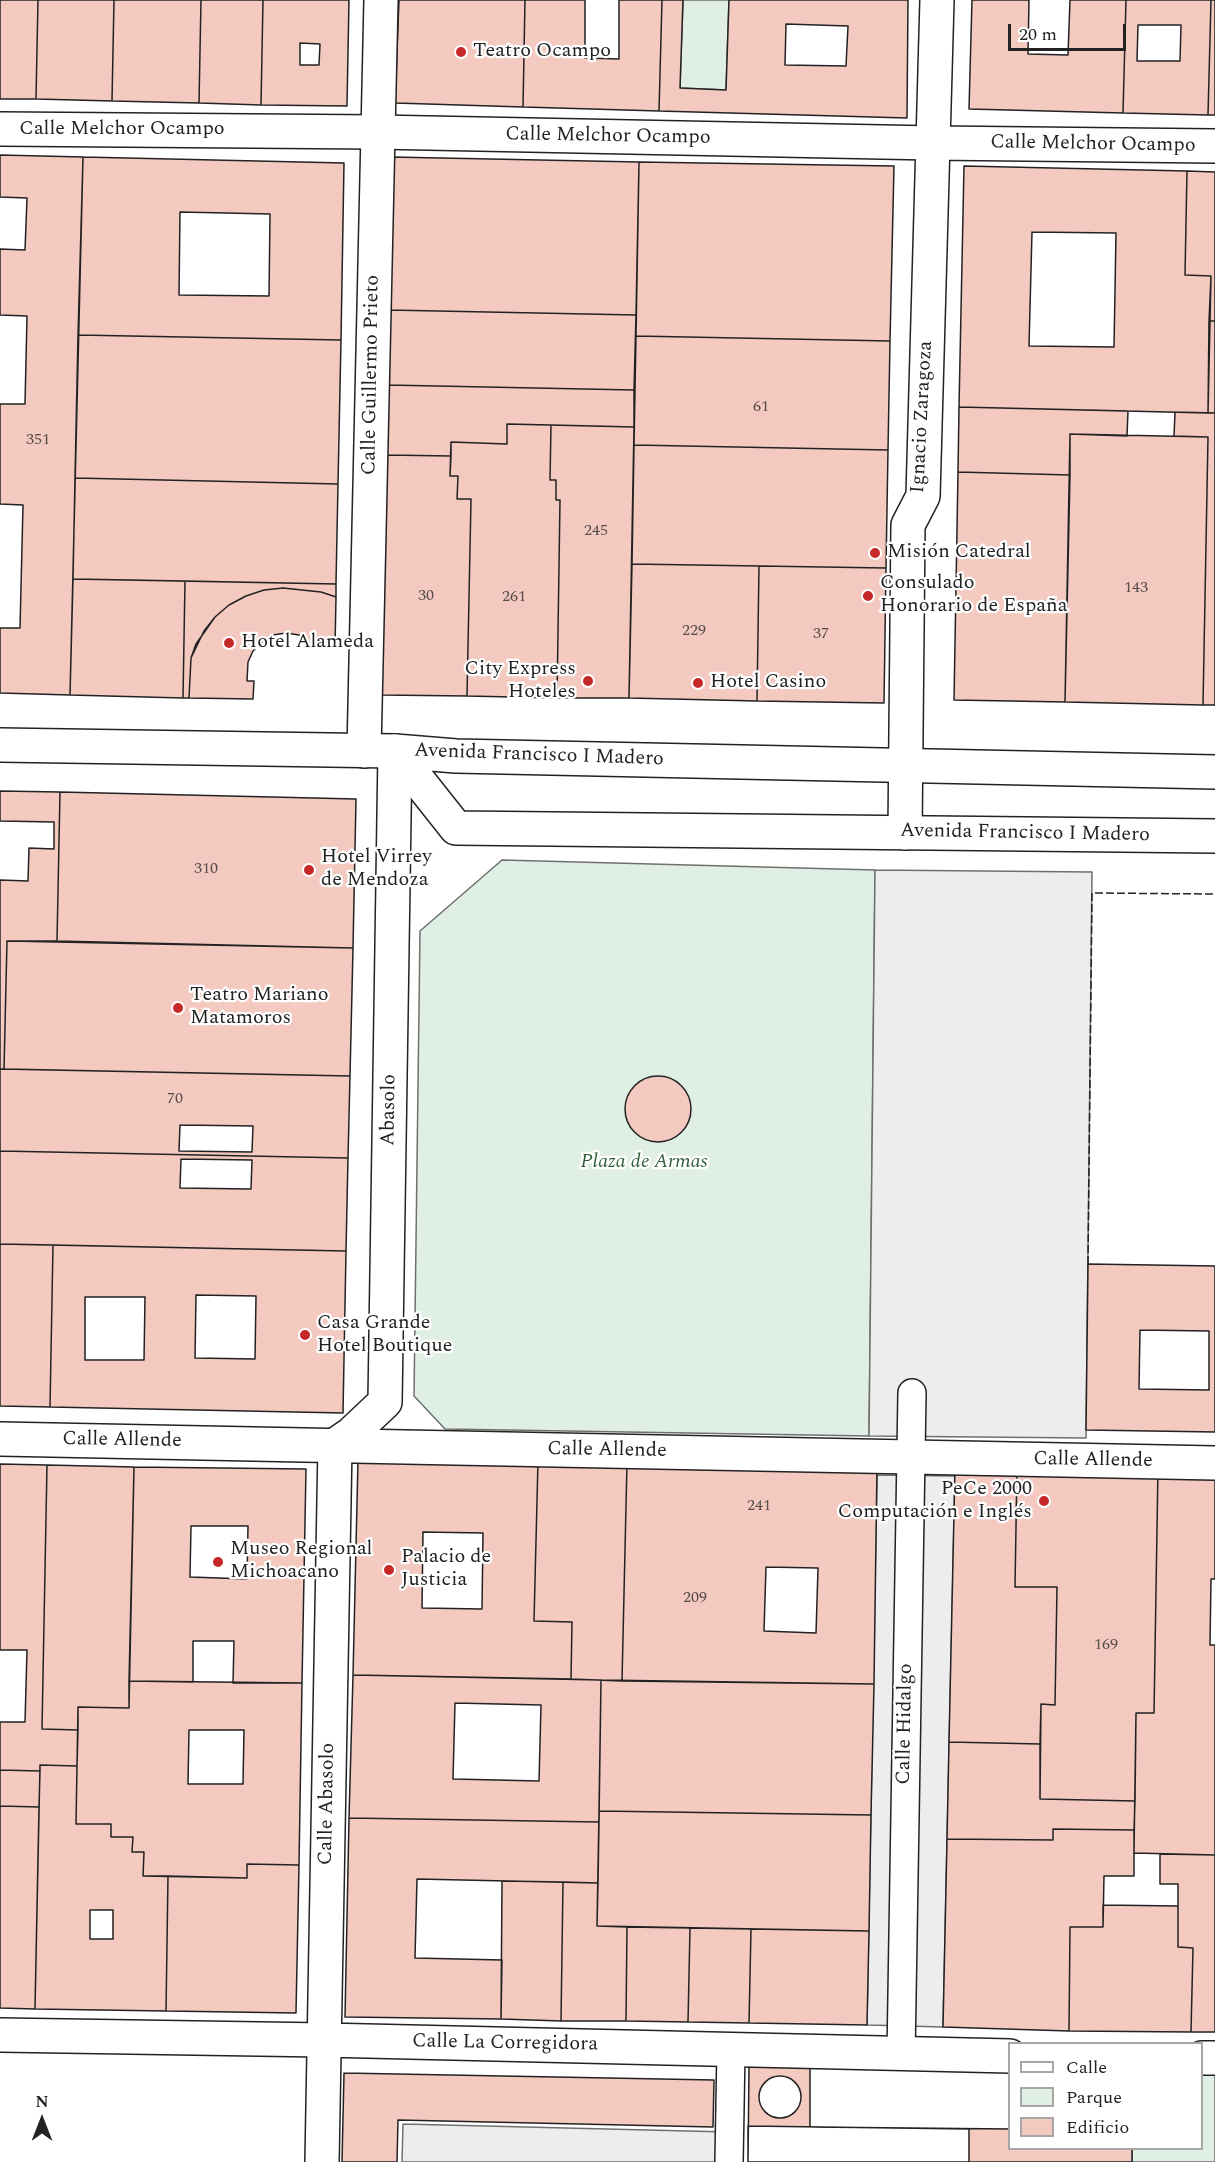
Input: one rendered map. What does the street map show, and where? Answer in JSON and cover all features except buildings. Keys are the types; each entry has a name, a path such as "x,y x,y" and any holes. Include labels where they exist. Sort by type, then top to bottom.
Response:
{"street":[{"name":"Calle Guillermo Prieto","path":"380,751 377,132 381,0"},
{"name":"Ignacio Zaragoza","path":"905,833 909,525 923,496 937,0"},
{"name":"Calle Melchor Ocampo","path":"0,129 377,132 1215,146"},
{"path":"0,746 380,751"},
{"name":"Avenida Francisco I Madero","path":"380,751 468,756 1215,772"},
{"name":"Avenida Francisco I Madero","path":"380,751 456,828 1215,836"},
{"name":"Abasolo","path":"335,1446 385,1402 380,751"},
{"name":"Calle Hidalgo","path":"901,2055 912,1393"},
{"name":"Calle Allende","path":"0,1439 1215,1463"},
{"name":"Calle Abasolo","path":"322,2162 335,1446"},
{"name":"Calle La Corregidora","path":"0,2035 1008,2056"},
{"path":"729,2162 731,2050"}],"green space":[{"path":"683,0 729,0 726,90 680,88"},
{"name":"Plaza de Armas","path":"502,860 875,870 869,1436 445,1429 414,1396 420,931"},
{"path":"1203,2074 1215,2075 1215,2162 1132,2162 1132,2150 1203,2150"}],"shaded area":[{"path":"875,870 1092,872 1086,1438 869,1436"},
{"path":"877,1475 955,1476 943,2027 867,2025"},
{"path":"403,2124 729,2132 729,2162 402,2162"}],"fence":[{"path":"1088,1264 1092,893 1215,894"}],"place":[{"name":"Teatro Ocampo","path":"461,52"},
{"name":"Misión Catedral","path":"875,553"},
{"name":"Consulado Honorario de España","path":"868,596"},
{"name":"Hotel Alameda","path":"229,643"},
{"name":"City Express Hoteles","path":"588,681"},
{"name":"Hotel Casino","path":"698,683"},
{"name":"Hotel Virrey de Mendoza","path":"309,870"},
{"name":"Teatro Mariano Matamoros","path":"178,1008"},
{"name":"Casa Grande Hotel Boutique","path":"305,1335"},
{"name":"PeCe 2000 Computación e Inglés","path":"1044,1501"},
{"name":"Museo Regional Michoacano","path":"218,1562"},
{"name":"Palacio de Justicia","path":"389,1570"}]}
